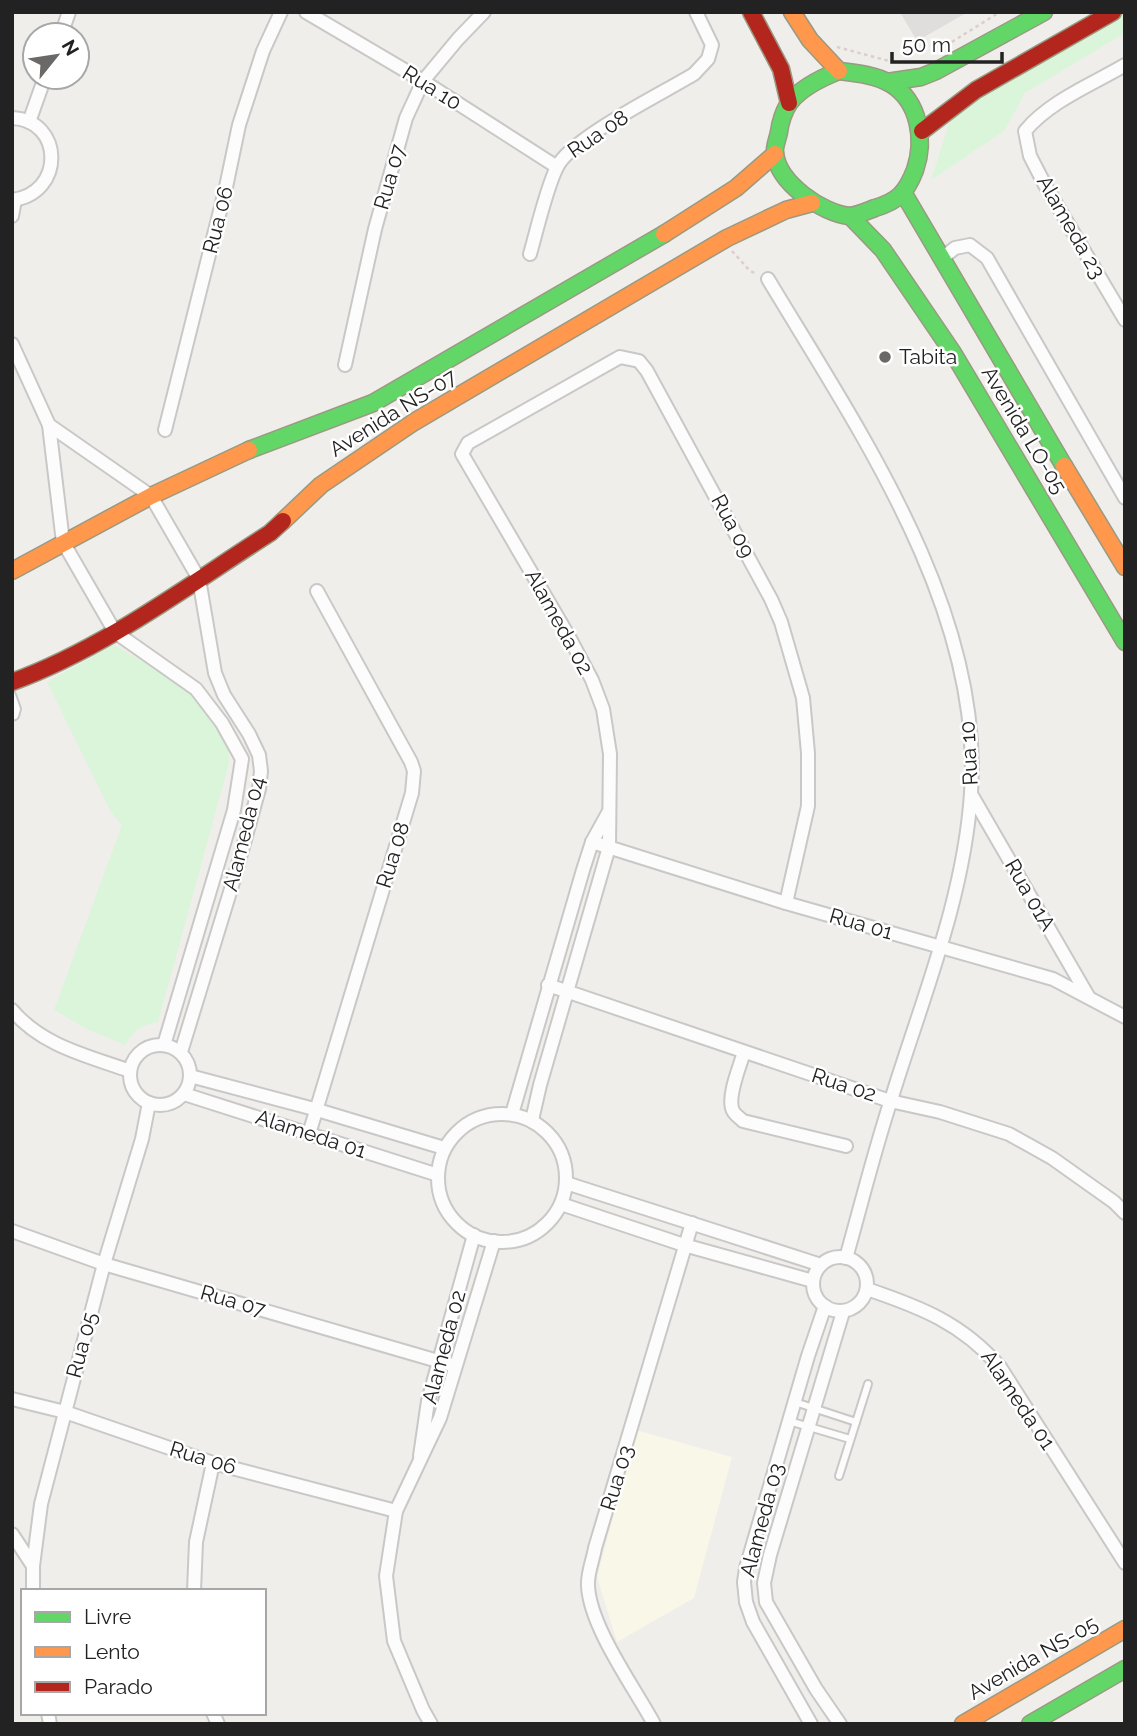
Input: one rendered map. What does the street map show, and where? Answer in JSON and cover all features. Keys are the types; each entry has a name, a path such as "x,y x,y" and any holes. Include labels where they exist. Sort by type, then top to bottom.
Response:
{"street":[{"name":"Rua 06","path":"165,430 239,125 263,51 281,12"},
{"name":"Rua 10","path":"306,12 423,81 557,167"},
{"name":"Rua 07","path":"345,365 375,229 406,118 423,81 484,12"},
{"name":"Rua 08","path":"530,254 557,167 569,150 694,74 708,59 712,49 710,39 696,12"},
{"path":"751,12 781,69 789,103"},
{"path":"792,12 810,40 839,71"},
{"path":"887,82 936,72 1044,12"},
{"path":"922,131 976,90 1113,12"},
{"name":"Alameda 23","path":"1125,65 1057,103 1025,131 1030,156 1045,185 1120,299 1125,320"},
{"path":"839,71 887,82 902,93 915,112 922,131 920,158 904,194 879,207 850,216 812,203 796,190 775,154 780,125 789,103 816,80 839,71"},
{"path":"29,122 40,91"},
{"path":"12,118 29,122 40,130 52,153 47,179 28,197 14,200 12,216"},
{"name":"Avenida NS-07","path":"12,571 152,496 269,442 373,403 666,233 736,188 775,154"},
{"name":"Avenida LO-05","path":"904,194 1125,567"},
{"name":"Avenida NS-07","path":"12,682 39,673 115,632 199,579 270,533 321,485 414,422 727,238 786,210 812,203"},
{"name":"Avenida LO-05","path":"850,216 883,250 953,353 1125,642"},
{"path":"941,259 955,248 970,245 987,258 1125,498"},
{"name":"Rua 10","path":"768,279 886,476 933,581 958,655 972,754 971,794 960,873 941,948 890,1101 846,1258"},
{"path":"12,344 49,425 63,542 115,632"},
{"name":"Rua 09","path":"463,450 468,443 620,357 639,361 647,371 771,599 785,631 803,698 808,753 808,806 786,903"},
{"path":"49,425 152,496"},
{"name":"Alameda 02","path":"463,450 467,465 592,680 603,709 610,754 609,847 531,1120"},
{"name":"Alameda 04","path":"152,496 199,579 215,673 224,695 259,755 261,771 245,841 181,1052"},
{"name":"Rua 08","path":"309,1134 314,1109 412,793 414,771 317,591"},
{"name":"Alameda 04","path":"115,632 196,689 216,713 242,759 234,810 164,1045"},
{"name":"Rua 01A","path":"971,794 1088,996"},
{"name":"Alameda 02","path":"512,1114 548,985 593,842 610,810"},
{"name":"Rua 01","path":"593,842 786,903 1053,979 1125,1017"},
{"path":"196,934 216,939"},
{"path":"189,956 209,962"},
{"name":"Rua 02","path":"548,985 890,1101 940,1112 1009,1135 1052,1157 1125,1213"},
{"path":"12,1010 49,1042 130,1071"},
{"path":"164,1045 181,1052 190,1067 184,1094 168,1105 149,1103 134,1090 130,1071 138,1054 145,1048 164,1045"},
{"path":"744,1052 732,1096 731,1108 734,1113 743,1121 846,1146"},
{"name":"Alameda 01","path":"190,1076 444,1147"},
{"name":"Alameda 01","path":"184,1094 438,1175"},
{"name":"Rua 05","path":"33,1589 33,1566 41,1504 104,1264 142,1139 149,1103"},
{"path":"512,1114 531,1120 543,1128 556,1143 565,1162 566,1183 561,1204 550,1221 534,1234 514,1241 494,1241 474,1235 459,1224 447,1210 440,1193 438,1175 444,1147 467,1124 485,1115 512,1114"},
{"path":"566,1183 821,1265"},
{"path":"561,1204 684,1245 813,1281"},
{"name":"Rua 03","path":"654,1724 604,1636 591,1605 587,1583 692,1223"},
{"name":"Rua 07","path":"12,1231 104,1264 455,1366"},
{"name":"Alameda 02","path":"420,1460 421,1438 439,1360 474,1235"},
{"name":"Alameda 02","path":"431,1724 394,1641 386,1576 396,1511 440,1418 494,1241"},
{"path":"837,1257 846,1258 860,1266 865,1273 867,1289 859,1303 843,1312 825,1306 817,1298 813,1281 821,1265 837,1257"},
{"name":"Alameda 01","path":"867,1289 922,1309 957,1326 981,1345 1000,1367 1125,1563"},
{"name":"Alameda 03","path":"811,1724 753,1622 746,1602 744,1581 794,1402 825,1306"},
{"name":"Alameda 03","path":"840,1724 816,1689 766,1602 764,1583 843,1312"},
{"name":"Rua 06","path":"12,1399 65,1412 213,1463 396,1511"},
{"path":"194,1589 196,1542 213,1463"},
{"path":"12,1534 33,1566"},
{"name":"Avenida NS-05","path":"963,1724 1125,1629"},
{"path":"1030,1724 1125,1669"}],"lane":[{"path":"12,695 17,709 12,717"},
{"path":"839,1476 868,1384"},
{"path":"794,1402 856,1422"},
{"path":"789,1421 850,1440"}],"path":[{"path":"933,54 1000,12"},
{"path":"810,40 893,62 915,63"},
{"path":"727,238 729,248 737,259 750,271 768,279"}],"shaded area":[{"path":"900,12 968,12 917,41"},
{"path":"636,1430 732,1457 694,1598 617,1642 597,1577"}],"green space":[{"path":"1106,12 1125,12 1125,33 1025,93 1004,131 931,180 954,108"},
{"path":"114,645 201,695 228,735 229,763 158,1022 139,1029 125,1045 85,1028 54,1010 122,825 111,812 47,682"}],"traffic: fast":[{"path":"887,82 921,77 936,71 1044,12"},
{"path":"839,71 879,78 901,92 914,111 920,147 915,170 900,195 890,202 849,216 826,209 803,195 784,175 775,153 781,121 790,102 812,83 839,71"},
{"path":"904,194 1064,466"},
{"path":"850,216 883,250 953,353 1125,642"},
{"path":"249,450 373,403 664,234"},
{"path":"1030,1724 1125,1669"}],"traffic: slow":[{"path":"792,12 810,40 839,71"},
{"path":"664,234 736,188 775,154"},
{"path":"283,521 321,485 414,422 727,238 786,210 812,203"},
{"path":"12,571 151,496 249,450"},
{"path":"1064,466 1125,567"},
{"path":"963,1724 1125,1629"}],"traffic: jam":[{"path":"751,12 781,69 789,103"},
{"path":"922,131 976,90 1113,12"},
{"path":"12,682 113,634 270,533 283,521"}],"place":[{"name":"Tabita","path":"885,357"}]}
